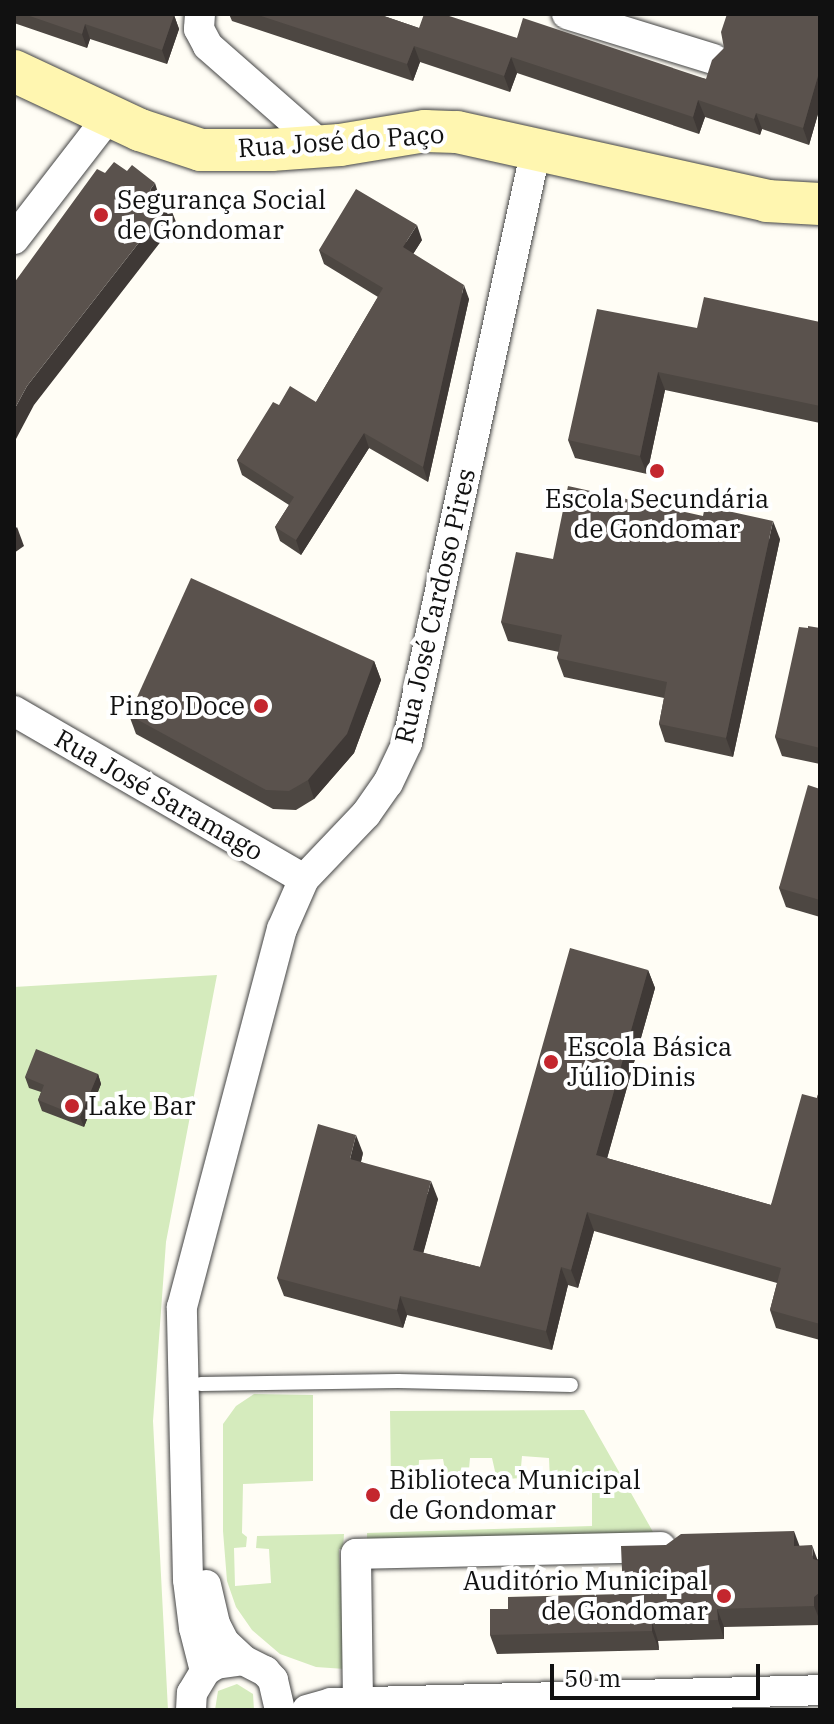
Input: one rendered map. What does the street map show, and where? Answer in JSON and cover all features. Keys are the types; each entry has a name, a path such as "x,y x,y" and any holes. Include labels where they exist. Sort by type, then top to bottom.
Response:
{"street":[{"path":"200,14 199,29 208,46 322,146"},
{"path":"567,14 713,59"},
{"name":"Rua José do Paço","path":"14,71 140,130 201,150 322,146 425,131 481,136 767,201 820,204"},
{"path":"14,239 110,115"},
{"name":"Rua José Cardoso Pires","path":"205,1671 194,1628 188,1580 190,1326 209,1214 282,929 304,879 366,814 388,783 407,743 536,149"},
{"name":"Rua José Saramago","path":"14,711 304,879"},
{"name":"Rua José Cardoso Pires","path":"190,1326 201,1384 208,1603 224,1642 243,1660 265,1671 273,1680 332,1705"},
{"path":"672,1546 356,1554 332,1705 579,1703 820,1690"},
{"path":"191,1710 192,1693 205,1671 216,1664 243,1660"},
{"path":"273,1680 280,1710"}],"lane":[{"path":"201,1384 398,1381 571,1385"}],"green space":[{"path":"217,975 166,1242 153,1421 168,1710 14,1710 14,987"},
{"path":"254,1394 313,1395 313,1481 243,1484 242,1533 247,1537 246,1547 234,1548 235,1586 271,1583 269,1549 256,1548 257,1536 344,1534 343,1549 339,1549 345,1669 316,1667 280,1654 252,1630 236,1607 227,1581 223,1531 223,1424 236,1406"},
{"path":"584,1410 657,1539 367,1546 367,1533 592,1526 592,1482 550,1481 549,1458 522,1456 520,1478 497,1480 492,1458 470,1458 468,1480 447,1481 443,1459 419,1460 418,1485 391,1483 390,1411"},
{"path":"237,1684 253,1694 254,1710 215,1710 218,1691"}],"building":[{"path":"24,14 174,15 162,50 85,24 82,34"},
{"path":"255,14 378,14 419,28 424,14 443,14 517,38 523,18 706,79 712,60 724,48 721,32 727,14 820,14 820,69 803,128 756,113 754,119 698,100 693,117 511,57 504,76 414,46 407,64"},
{"path":"114,162 127,171 132,165 155,183 150,190 169,204 27,386 14,410 14,283 97,169 105,173"},
{"path":"356,189 417,225 403,247 464,285 423,467 364,433 296,540 275,527 294,497 237,460 273,402 279,405 290,386 316,402 383,288 319,250"},
{"path":"704,297 820,322 820,406 658,372 640,456 568,440 597,309 697,328"},
{"path":"568,486 703,516 705,506 773,521 726,738 659,724 667,682 557,658 562,635 501,622 516,552 553,559"},
{"name":"Pingo Doce","path":"191,578 374,661 347,734 308,780 289,791 266,790 129,715"},
{"path":"799,627 820,628 820,748 775,737"},
{"path":"808,785 820,789 820,900 779,888"},
{"path":"570,948 648,970 596,1155 771,1205 802,1094 817,1098 820,1087 820,1324 770,1310 781,1268 587,1212 571,1270 561,1267 546,1331 400,1296 397,1310 277,1278 318,1124 356,1135 350,1159 431,1181 413,1250 480,1267"},
{"path":"36,1049 98,1074 80,1117 38,1100 44,1085 25,1077"},
{"name":"Auditório Municipal de Gondomar","path":"794,1531 794,1546 812,1545 813,1559 820,1561 820,1592 814,1597 814,1606 717,1609 718,1620 652,1622 652,1631 490,1635 490,1609 508,1609 508,1597 623,1594 621,1546 666,1545 681,1534"}],"place":[{"name":"Segurança Social de Gondomar","path":"101,215"},
{"name":"Escola Secundária de Gondomar","path":"657,471"},
{"name":"Pingo Doce","path":"261,706"},
{"name":"Escola Básica Júlio Dinis","path":"551,1062"},
{"name":"Lake Bar","path":"72,1106"},
{"name":"Biblioteca Municipal de Gondomar","path":"373,1495"},
{"name":"Auditório Municipal de Gondomar","path":"724,1596"}]}
